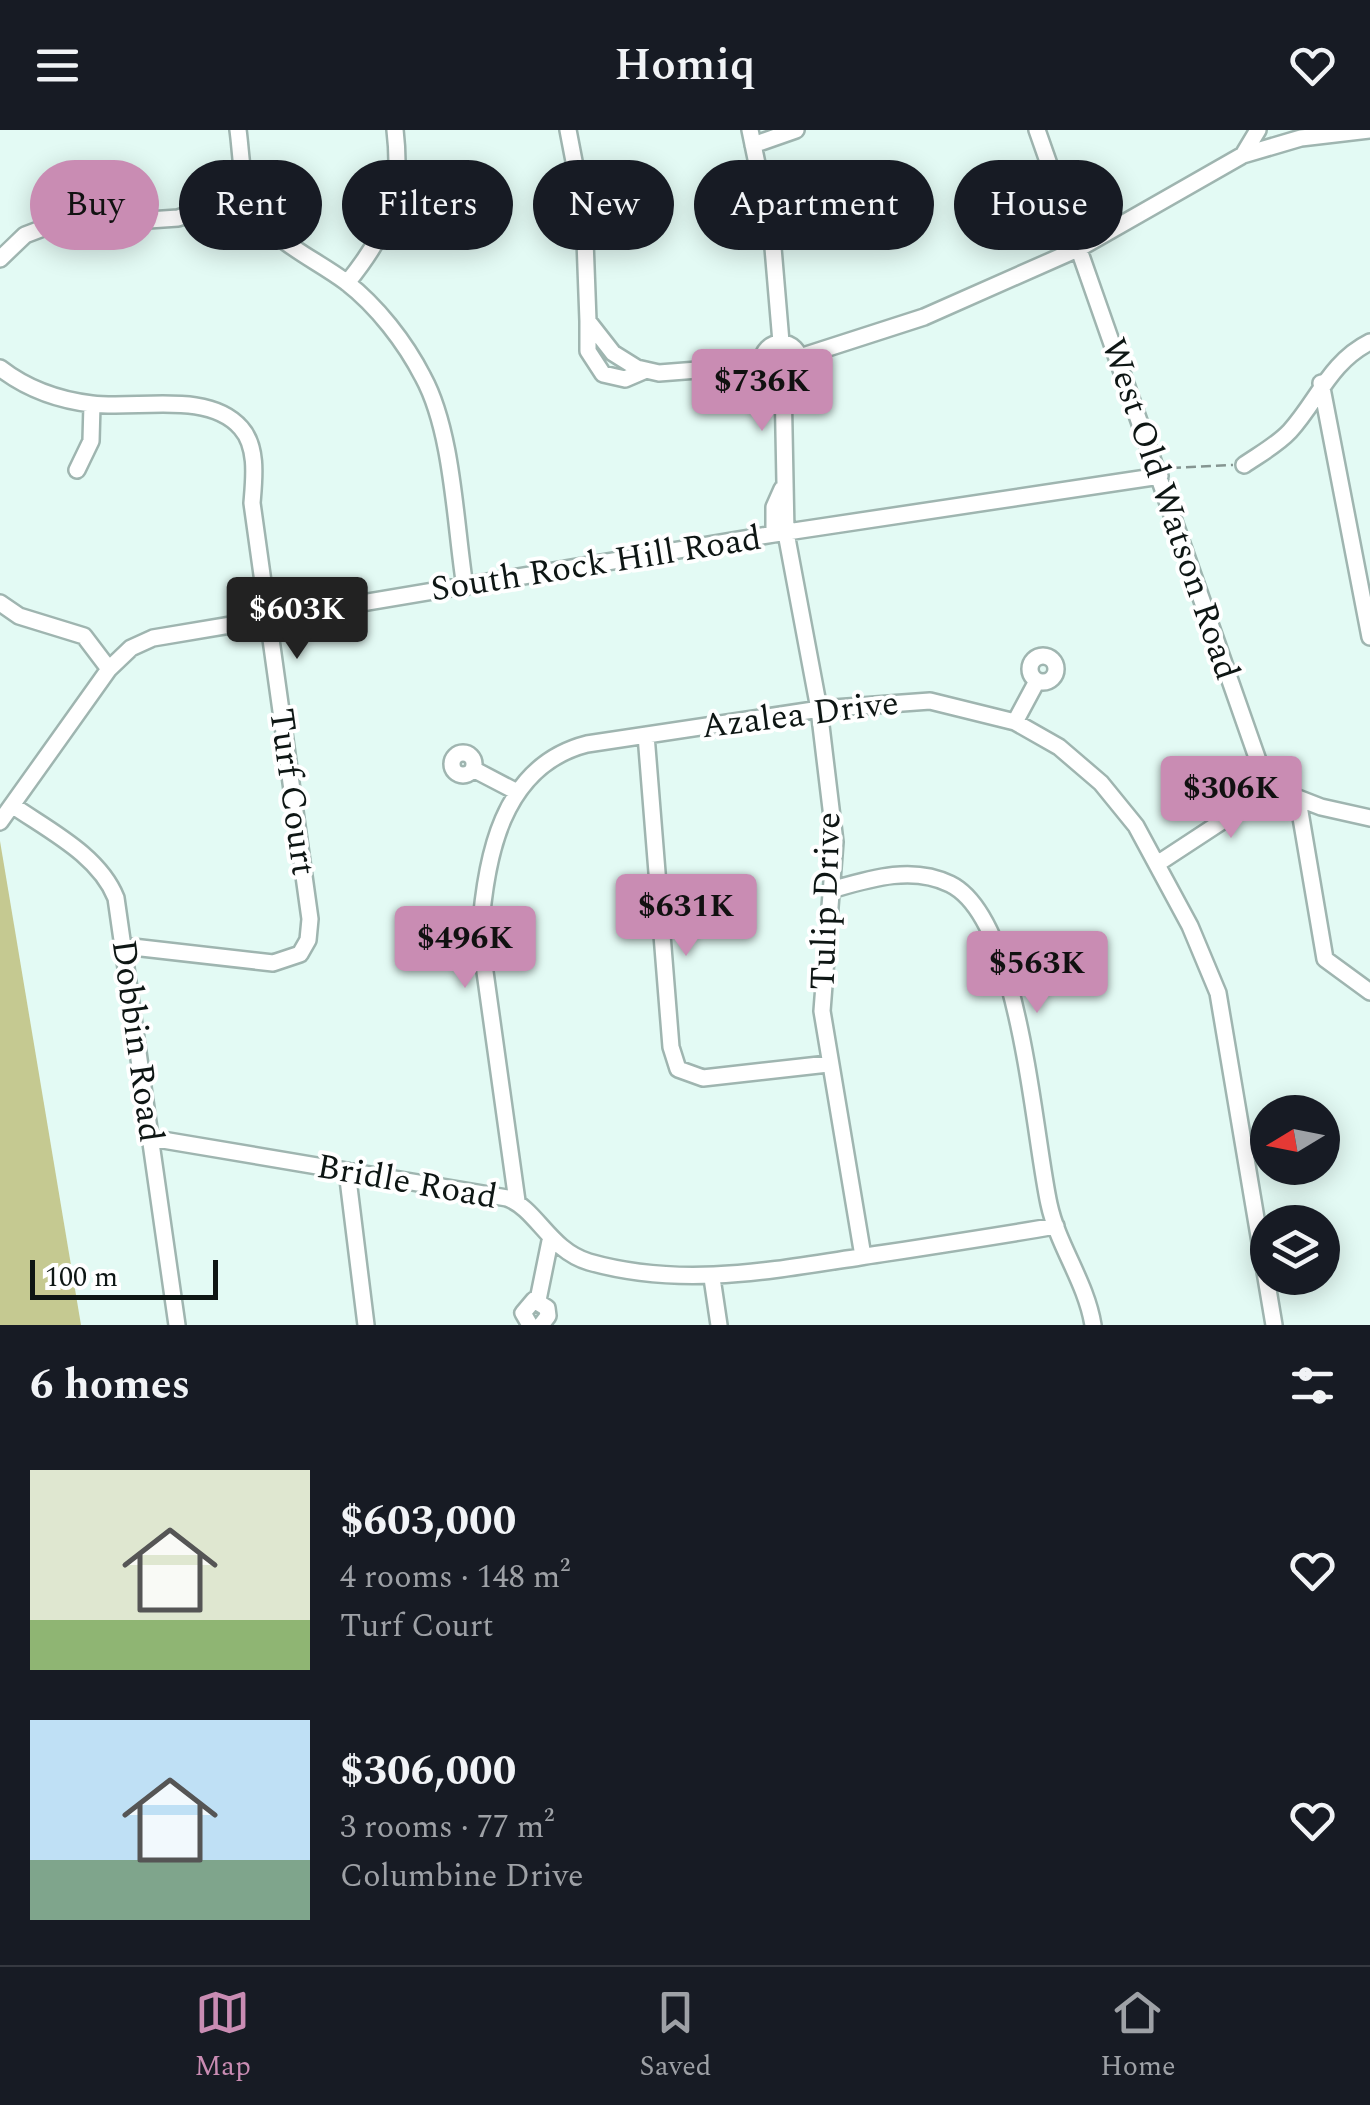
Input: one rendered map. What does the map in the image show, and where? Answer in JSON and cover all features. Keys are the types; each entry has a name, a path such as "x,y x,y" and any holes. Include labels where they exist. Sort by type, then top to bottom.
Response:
{"street":[{"path":"238,130 242,160"},
{"path":"348,283 374,250 394,206 399,178 394,130"},
{"path":"568,130 584,212 588,351 603,374 624,379 646,370 762,364"},
{"path":"780,342 772,236 752,137 796,130"},
{"name":"West Old Watson Road","path":"1037,130 1048,160"},
{"path":"1242,155 1258,130"},
{"path":"1123,223 1242,155 1296,134 1370,130"},
{"path":"0,259 25,236 46,228 179,218"},
{"path":"296,250 348,283 393,330 430,390 438,412 465,587"},
{"path":"800,358 924,317 1075,250"},
{"name":"West Old Watson Road","path":"1081,250 1267,786"},
{"path":"588,321 617,356 646,370"},
{"path":"780,342 793,346 800,358 798,370 783,381 771,379 762,364 768,347 780,342"},
{"path":"1244,465 1293,428 1321,383 1352,351 1370,342"},
{"name":"Turf Court","path":"0,368 28,388 92,404 202,407 229,418 243,430 254,473 252,502 310,919 308,940 300,954 272,963 124,946"},
{"name":"Tulip Drive","path":"783,381 784,486 780,534 819,709 835,842 822,1011 828,1064 864,1256"},
{"path":"1321,383 1370,637"},
{"path":"77,470 90,441 92,404"},
{"name":"South Rock Hill Road","path":"0,822 109,670 131,648 152,638 1158,472"},
{"path":"0,602 19,616 84,636 109,670"},
{"path":"1015,722 1037,681"},
{"name":"Azalea Drive","path":"516,792 532,772 566,750 819,709 930,701 1015,722 1059,748 1101,783 1136,826 1190,926 1218,993 1274,1325"},
{"path":"646,735 670,1048 678,1069 703,1078 828,1064"},
{"path":"473,770 516,792 500,824 483,892 480,936 518,1202"},
{"path":"1157,864 1250,803 1267,786 1298,800 1370,818"},
{"path":"1298,800 1325,960 1370,992"},
{"name":"Dobbin Road","path":"12,804 89,859 109,881 124,946 177,1325"},
{"path":"831,890 888,874 951,884 994,934 1056,1226 1090,1305 1093,1325"},
{"name":"Bridle Road","path":"151,1138 518,1202 550,1240 586,1261 665,1277 712,1278 1056,1226"},
{"path":"347,1171 366,1325"},
{"path":"530,1325 523,1317 524,1308 538,1300 550,1240"},
{"path":"712,1278 719,1325"},
{"path":"538,1300 549,1312 541,1325"}],"path":[{"path":"1158,472 1244,465"}],"green space":[{"path":"0,841 81,1325 0,1325"}]}
